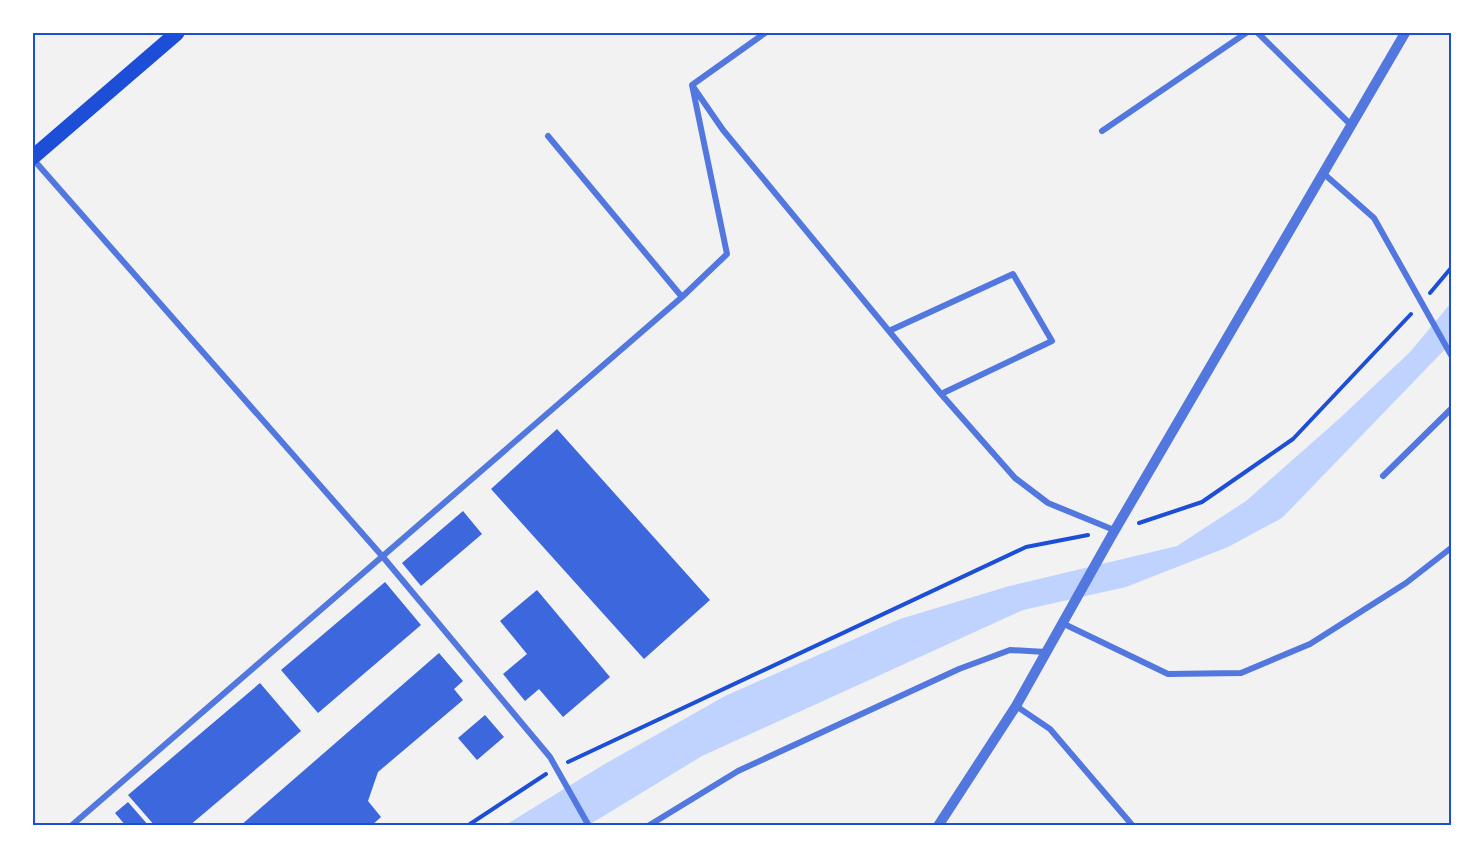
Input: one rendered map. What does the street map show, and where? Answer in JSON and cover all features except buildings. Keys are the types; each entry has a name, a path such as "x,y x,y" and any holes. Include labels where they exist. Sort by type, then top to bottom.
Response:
{"main road":[{"path":"33,158 177,33"}],"street":[{"path":"692,85 765,33"},
{"path":"1102,131 1246,33"},
{"path":"1258,33 1351,125"},
{"path":"938,826 1016,706 1113,532 1405,33"},
{"path":"71,826 682,297 727,254 692,85"},
{"path":"692,85 723,130 941,393 1015,478 1048,503 1113,532"},
{"path":"548,136 682,297"},
{"path":"33,158 383,557 550,758 589,826"},
{"path":"1323,173 1374,218 1451,355"},
{"path":"891,330 1013,274 1052,341 941,393"},
{"path":"1383,476 1451,409"},
{"path":"1060,626 1168,674 1241,673 1310,644 1406,583 1451,548"},
{"path":"648,826 738,771 959,669 1010,650 1046,652"},
{"path":"1016,706 1050,729 1133,826"}],"path":[{"path":"467,826 556,768 1026,547 1113,532 1202,502 1293,439 1451,268"}],"water":[{"path":"1451,303 1451,343 1282,518 1228,547 1126,587 1023,610 702,756 587,826 504,826 603,765 725,696 900,619 1006,587 1177,546 1246,501 1340,418 1410,352"}]}
